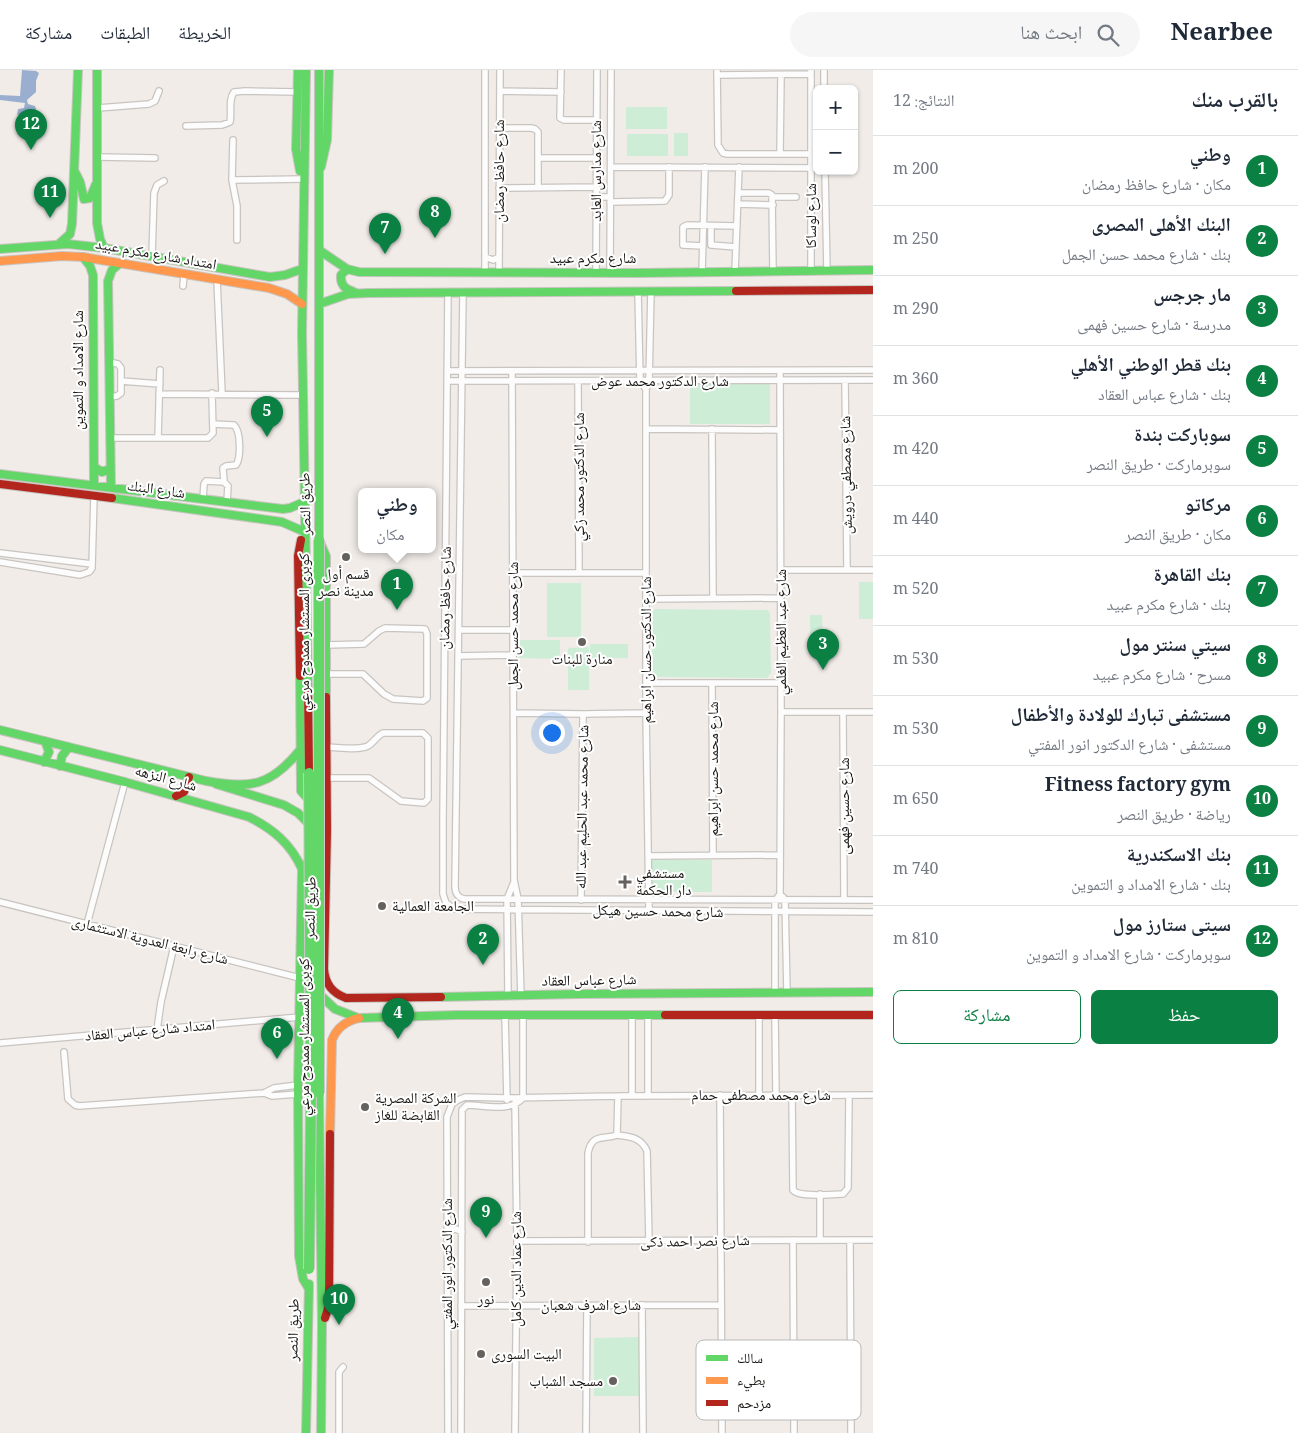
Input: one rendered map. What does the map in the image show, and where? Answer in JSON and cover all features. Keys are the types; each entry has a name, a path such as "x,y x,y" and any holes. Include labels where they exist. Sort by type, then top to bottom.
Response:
{"main road":[{"path":"59,244 67,238 72,229 78,70"},
{"path":"97,70 97,223 104,248"},
{"name":"طريق النصر","path":"298,70 296,149 299,170 303,179 302,395 305,533 301,540 298,556 301,791 305,798 313,802 321,800 326,794"},
{"path":"303,179 306,70"},
{"path":"317,177 319,70"},
{"name":"طريق النصر","path":"324,969 326,869 326,556 319,540 319,250 317,177 324,159 327,140 329,70"},
{"path":"74,172 80,182 84,199 90,198 98,181"},
{"name":"امتداد شارع مكرم عبيد","path":"0,249 59,244 104,248 270,277 302,269"},
{"name":"شارع مكرم عبيد","path":"319,250 347,269 358,272 702,273 873,270"},
{"name":"امتداد شارع مكرم عبيد","path":"0,261 52,256 83,257 277,290 302,304"},
{"name":"شارع الامداد و التموين","path":"83,257 92,270 94,490"},
{"name":"شارع الامداد و التموين","path":"111,488 108,301 109,278 112,270 119,264"},
{"path":"347,269 341,275 342,284 345,288 356,293"},
{"path":"277,290 282,285 280,276"},
{"path":"319,304 340,296 356,293 873,290"},
{"path":"93,300 101,298 108,301"},
{"path":"94,467 100,472 106,472 110,469"},
{"name":"شارع البنك","path":"0,474 273,520 287,523 305,533"},
{"name":"شارع البنك","path":"0,484 94,490 111,488 286,509 304,502"},
{"path":"273,520 278,515 277,510 274,508"},
{"name":"كوبرى المستشار ممدوح مرعي","path":"305,533 311,1094 309,1289"},
{"name":"كوبرى المستشار ممدوح مرعي","path":"319,540 318,965 322,1324"},
{"name":"شارع النزهه","path":"0,730 216,784 241,786 266,780 285,769 300,750"},
{"path":"44,762 50,754 49,746 45,740"},
{"path":"60,766 62,756 69,747"},
{"name":"شارع النزهه","path":"0,750 242,814 259,821 272,830 295,854 302,869"},
{"path":"176,796 184,792 189,777"},
{"path":"216,784 249,796 281,802 297,811 308,821 318,836 324,854 326,869"},
{"path":"302,869 306,863 312,861 318,862 326,869"},
{"name":"طريق النصر","path":"302,869 298,1090 299,1256 302,1273 309,1289 306,1433"},
{"path":"302,946 314,988 318,994 334,1009 346,1015 359,1018 505,1015 873,1015"},
{"name":"شارع عباس العقاد","path":"324,969 325,979 330,988 337,995 347,999 873,992"},
{"name":"طريق النصر","path":"321,1433 322,1324 329,1306 331,1045 333,1035 340,1026 349,1020 359,1018"},
{"path":"299,1053 306,1042 315,1039 324,1040 331,1045"}],"street":[{"name":"شارع حافظ رمضان","path":"485,70 485,272"},
{"name":"شارع حافظ رمضان","path":"499,272 500,70"},
{"path":"561,70 560,118 562,120 596,120"},
{"name":"شارع مدارس العابد","path":"596,273 597,70"},
{"name":"شارع مدارس العابد","path":"610,273 611,70"},
{"path":"824,70 824,85"},
{"path":"811,72 781,75 744,72 717,73 719,149 727,154 813,154"},
{"name":"شارع لوساكا","path":"811,72 813,130"},
{"path":"780,154 781,75"},
{"path":"98,108 149,104 155,101 159,91"},
{"path":"500,91 561,92"},
{"path":"186,126 222,125 230,122 230,101 234,92 297,92"},
{"path":"500,128 535,129 538,136 538,188"},
{"path":"233,140 232,180 237,206 237,240"},
{"path":"98,157 156,158"},
{"path":"538,158 596,158"},
{"path":"610,166 813,168"},
{"path":"596,197 665,201 669,195 669,167"},
{"path":"702,273 705,167"},
{"path":"735,272 739,167"},
{"name":"شارع لوساكا","path":"811,271 814,175"},
{"name":"شارع لوساكا","path":"825,175 827,271"},
{"path":"232,180 303,179"},
{"path":"152,257 154,193 157,185 164,181"},
{"path":"499,188 596,187"},
{"path":"738,193 768,193 772,197 773,272"},
{"path":"772,197 796,197"},
{"path":"738,204 773,205"},
{"path":"703,246 685,246 682,243 682,229 685,225 737,226"},
{"path":"711,226 711,245 736,247"},
{"path":"485,257 493,260 499,256"},
{"path":"183,286 184,274"},
{"path":"217,280 222,393"},
{"path":"638,291 640,381 646,389"},
{"name":"شارع الدكتور حسان ابراهيم","path":"648,911 646,389 650,371 651,291"},
{"name":"شارع حافظ رمضان","path":"446,903 443,894 443,882 448,292"},
{"name":"شارع حافظ رمضان","path":"457,894 455,882 463,292"},
{"path":"109,362 120,365 121,381 121,393 110,397"},
{"path":"158,438 160,370"},
{"name":"شارع الدكتور محمد عوض","path":"447,371 873,370"},
{"name":"شارع عبد العظيم الغلمي","path":"780,371 780,894"},
{"name":"شارع محمد حسن الجمل","path":"512,372 514,880 518,900 521,996"},
{"name":"شارع مصطفي درويش","path":"845,380 847,569"},
{"name":"شارع الدكتور محمد عوض","path":"447,381 873,380"},
{"path":"121,381 160,384"},
{"name":"شارع الدكتور محمد زكي","path":"578,381 579,573"},
{"path":"110,438 206,439 212,435 212,393"},
{"path":"160,394 302,395"},
{"path":"213,424 234,425 239,431 239,460 236,464 224,468 224,482 228,486 227,502"},
{"path":"712,429 713,598"},
{"path":"646,430 780,430"},
{"path":"203,499 206,481 224,482"},
{"path":"0,562 80,575 89,572 92,568 94,490"},
{"path":"0,553 92,564"},
{"path":"781,570 873,570"},
{"path":"512,573 646,573"},
{"path":"646,599 780,598"},
{"path":"326,645 364,644 385,628 425,629 427,634 428,698 423,701 396,700 384,694 365,675 326,674"},
{"path":"459,630 513,630"},
{"path":"458,656 513,655"},
{"path":"646,683 780,683"},
{"name":"شارع محمد حسن ابراهيم","path":"712,683 714,855"},
{"path":"781,712 873,712"},
{"name":"شارع حسين فهمى","path":"843,712 844,900"},
{"path":"514,713 646,713"},
{"name":"شارع محمد عبد الحليم عبد الله","path":"581,900 582,714"},
{"path":"326,747 362,747 371,743 379,734 384,733 423,733 428,738 428,799 424,803 404,803 397,800 369,778 326,778"},
{"path":"87,924 125,782"},
{"path":"648,856 780,855"},
{"name":"شارع محمد حسن الجمل","path":"508,996 507,899 514,880"},
{"path":"443,882 455,882"},
{"name":"شارع محمد حسين هيكل","path":"457,894 460,898 464,899 518,900 873,900"},
{"path":"775,992 775,900 780,894 785,900 786,992"},
{"name":"شارع رابعة العدوية الاستثمارى","path":"0,902 300,978"},
{"name":"شارع محمد حسين هيكل","path":"446,903 455,910 873,912"},
{"path":"157,1030 161,1002 174,946"},
{"path":"505,1015 506,1098 508,1102 522,1098 523,1016"},
{"path":"632,1015 632,1096"},
{"path":"648,1015 648,1096"},
{"path":"759,1016 759,1095"},
{"path":"775,1016 776,1095"},
{"name":"امتداد شارع عباس العقاد","path":"0,1043 300,1017"},
{"path":"64,1052 68,1099 79,1106 264,1093 274,1088 298,1090"},
{"path":"720,1095 721,1340"},
{"path":"792,1095 793,1190 797,1194 843,1194 848,1188 849,1095"},
{"name":"شارع محمد مصطفى حمام","path":"522,1098 873,1095"},
{"path":"616,1135 618,1096"},
{"name":"شارع الدكتور انور المفتي","path":"448,1433 447,1117 450,1107 458,1100 469,1097 506,1098"},
{"name":"شارع الدكتور انور المفتي","path":"461,1433 462,1110 467,1105 508,1106 515,1101"},
{"name":"شارع عماد الدين كامل","path":"515,1101 517,1241 515,1433"},
{"path":"588,1242 589,1148 596,1140 616,1135 636,1138 643,1143 647,1151 649,1242"},
{"path":"820,1194 820,1240"},
{"path":"447,1213 455,1217 462,1214"},
{"path":"447,1230 456,1228 462,1232"},
{"path":"793,1240 794,1340"},
{"path":"850,1240 851,1340"},
{"name":"شارع نصر احمد ذكى","path":"517,1241 873,1240"},
{"path":"586,1433 587,1305"},
{"path":"642,1305 643,1433"},
{"name":"شارع اشرف شعبان","path":"461,1306 721,1305"},
{"path":"339,1433 339,1372 343,1367"},
{"path":"722,1420 722,1433"},
{"path":"794,1420 794,1433"},
{"path":"851,1420 851,1433"}],"green space":[{"path":"626,107 667,107 667,129 626,129"},
{"path":"674,133 688,133 688,156 674,156"},
{"path":"627,134 668,134 668,156 627,156"},
{"path":"690,384 770,384 770,424 690,424"},
{"path":"859,582 873,582 873,619 859,619"},
{"path":"547,583 581,583 581,637 547,637"},
{"path":"655,609 768,610 770,613 771,673 767,678 657,677 652,674 652,612"},
{"path":"810,615 822,615 823,640 810,640"},
{"path":"519,640 560,640 560,659 519,658"},
{"path":"590,644 628,644 628,658 590,658"},
{"path":"589,647 589,690 568,690 568,648"},
{"path":"652,860 712,860 712,892 652,892"},
{"path":"640,1337 640,1396 594,1396 594,1338"}],"water":[{"path":"22,70 39,73 36,81 36,92 27,100 28,104 35,106 36,109 35,111 17,115 18,109 24,108 25,103 0,100 0,95 20,96"}],"traffic: fast":[{"path":"59,244 70,234 72,224 78,70"},
{"path":"97,70 97,223 104,248"},
{"path":"298,70 296,149 300,171"},
{"path":"306,70 302,333 308,690"},
{"path":"319,70 319,540 326,556 326,697"},
{"path":"321,167 327,140 329,70"},
{"path":"75,172 80,182 84,199 90,198 96,184"},
{"path":"0,249 68,244 104,248 270,277 285,275 302,269"},
{"path":"319,250 347,269 359,272 638,273 873,270"},
{"path":"83,257 90,266 93,275 94,485"},
{"path":"111,488 108,281 112,270 119,264"},
{"path":"347,269 341,275 341,281 346,288 354,292"},
{"path":"319,304 348,294 368,293 736,291"},
{"path":"94,467 102,472 110,469"},
{"path":"0,474 283,509 304,502"},
{"path":"112,498 282,522 305,532"},
{"path":"319,540 319,1093"},
{"path":"300,676 301,791 309,800 316,801"},
{"path":"0,730 206,781 236,785 259,782 269,778 289,762 300,750"},
{"path":"44,762 49,752 45,741"},
{"path":"60,766 62,756 69,747"},
{"path":"0,750 125,782 249,817 280,838 298,860 302,869"},
{"path":"309,773 311,1094 309,1269"},
{"path":"216,784 284,805 298,813 313,828"},
{"path":"309,1289 303,1279 299,1256 298,1085 302,869 307,863 315,861"},
{"path":"317,992 335,1009 358,1018"},
{"path":"441,997 873,992"},
{"path":"359,1018 456,1015 665,1015"},
{"path":"319,1093 322,1324 321,1433"},
{"path":"306,1433 309,1284"}],"traffic: slow":[{"path":"0,261 62,256 83,257 269,288 287,294 302,304"},
{"path":"330,1134 332,1040 342,1025 359,1018"}],"traffic: jam":[{"path":"736,291 873,290"},
{"path":"0,484 112,498"},
{"path":"300,676 298,556 301,540"},
{"path":"308,690 309,773"},
{"path":"324,969 327,831 326,697"},
{"path":"176,796 184,792 189,777"},
{"path":"324,969 330,987 346,998 441,997"},
{"path":"665,1015 873,1015"},
{"path":"325,1318 329,1305 330,1134"}],"place":[{"name":"سيتى ستارز مول","path":"31,150"},
{"name":"بنك الاسكندرية","path":"50,218"},
{"name":"سيتي سنتر مول","path":"435,238"},
{"name":"بنك القاهرة","path":"385,254"},
{"name":"سوباركت بندة","path":"267,437"},
{"name":"قسم أول مدينة نصر","path":"346,557"},
{"name":"وطني","path":"397,610"},
{"name":"منارة للبنات","path":"582,642"},
{"name":"مار جرجس","path":"823,670"},
{"name":"مستشفي دار الحكمة","path":"625,882"},
{"name":"الجامعة العمالية","path":"382,906"},
{"name":"البنك الأهلى المصرى","path":"483,965"},
{"name":"بنك قطر الوطني الأهلي","path":"398,1039"},
{"name":"مركاتو","path":"277,1059"},
{"name":"الشركة المصرية القابضة للغاز","path":"365,1107"},
{"name":"مستشفى تبارك للولادة والأطفال","path":"486,1238"},
{"name":"نور","path":"486,1282"},
{"name":"Fitness factory gym","path":"339,1325"},
{"name":"البيت السورى","path":"481,1354"},
{"name":"مسجد الشباب","path":"613,1381"}]}
